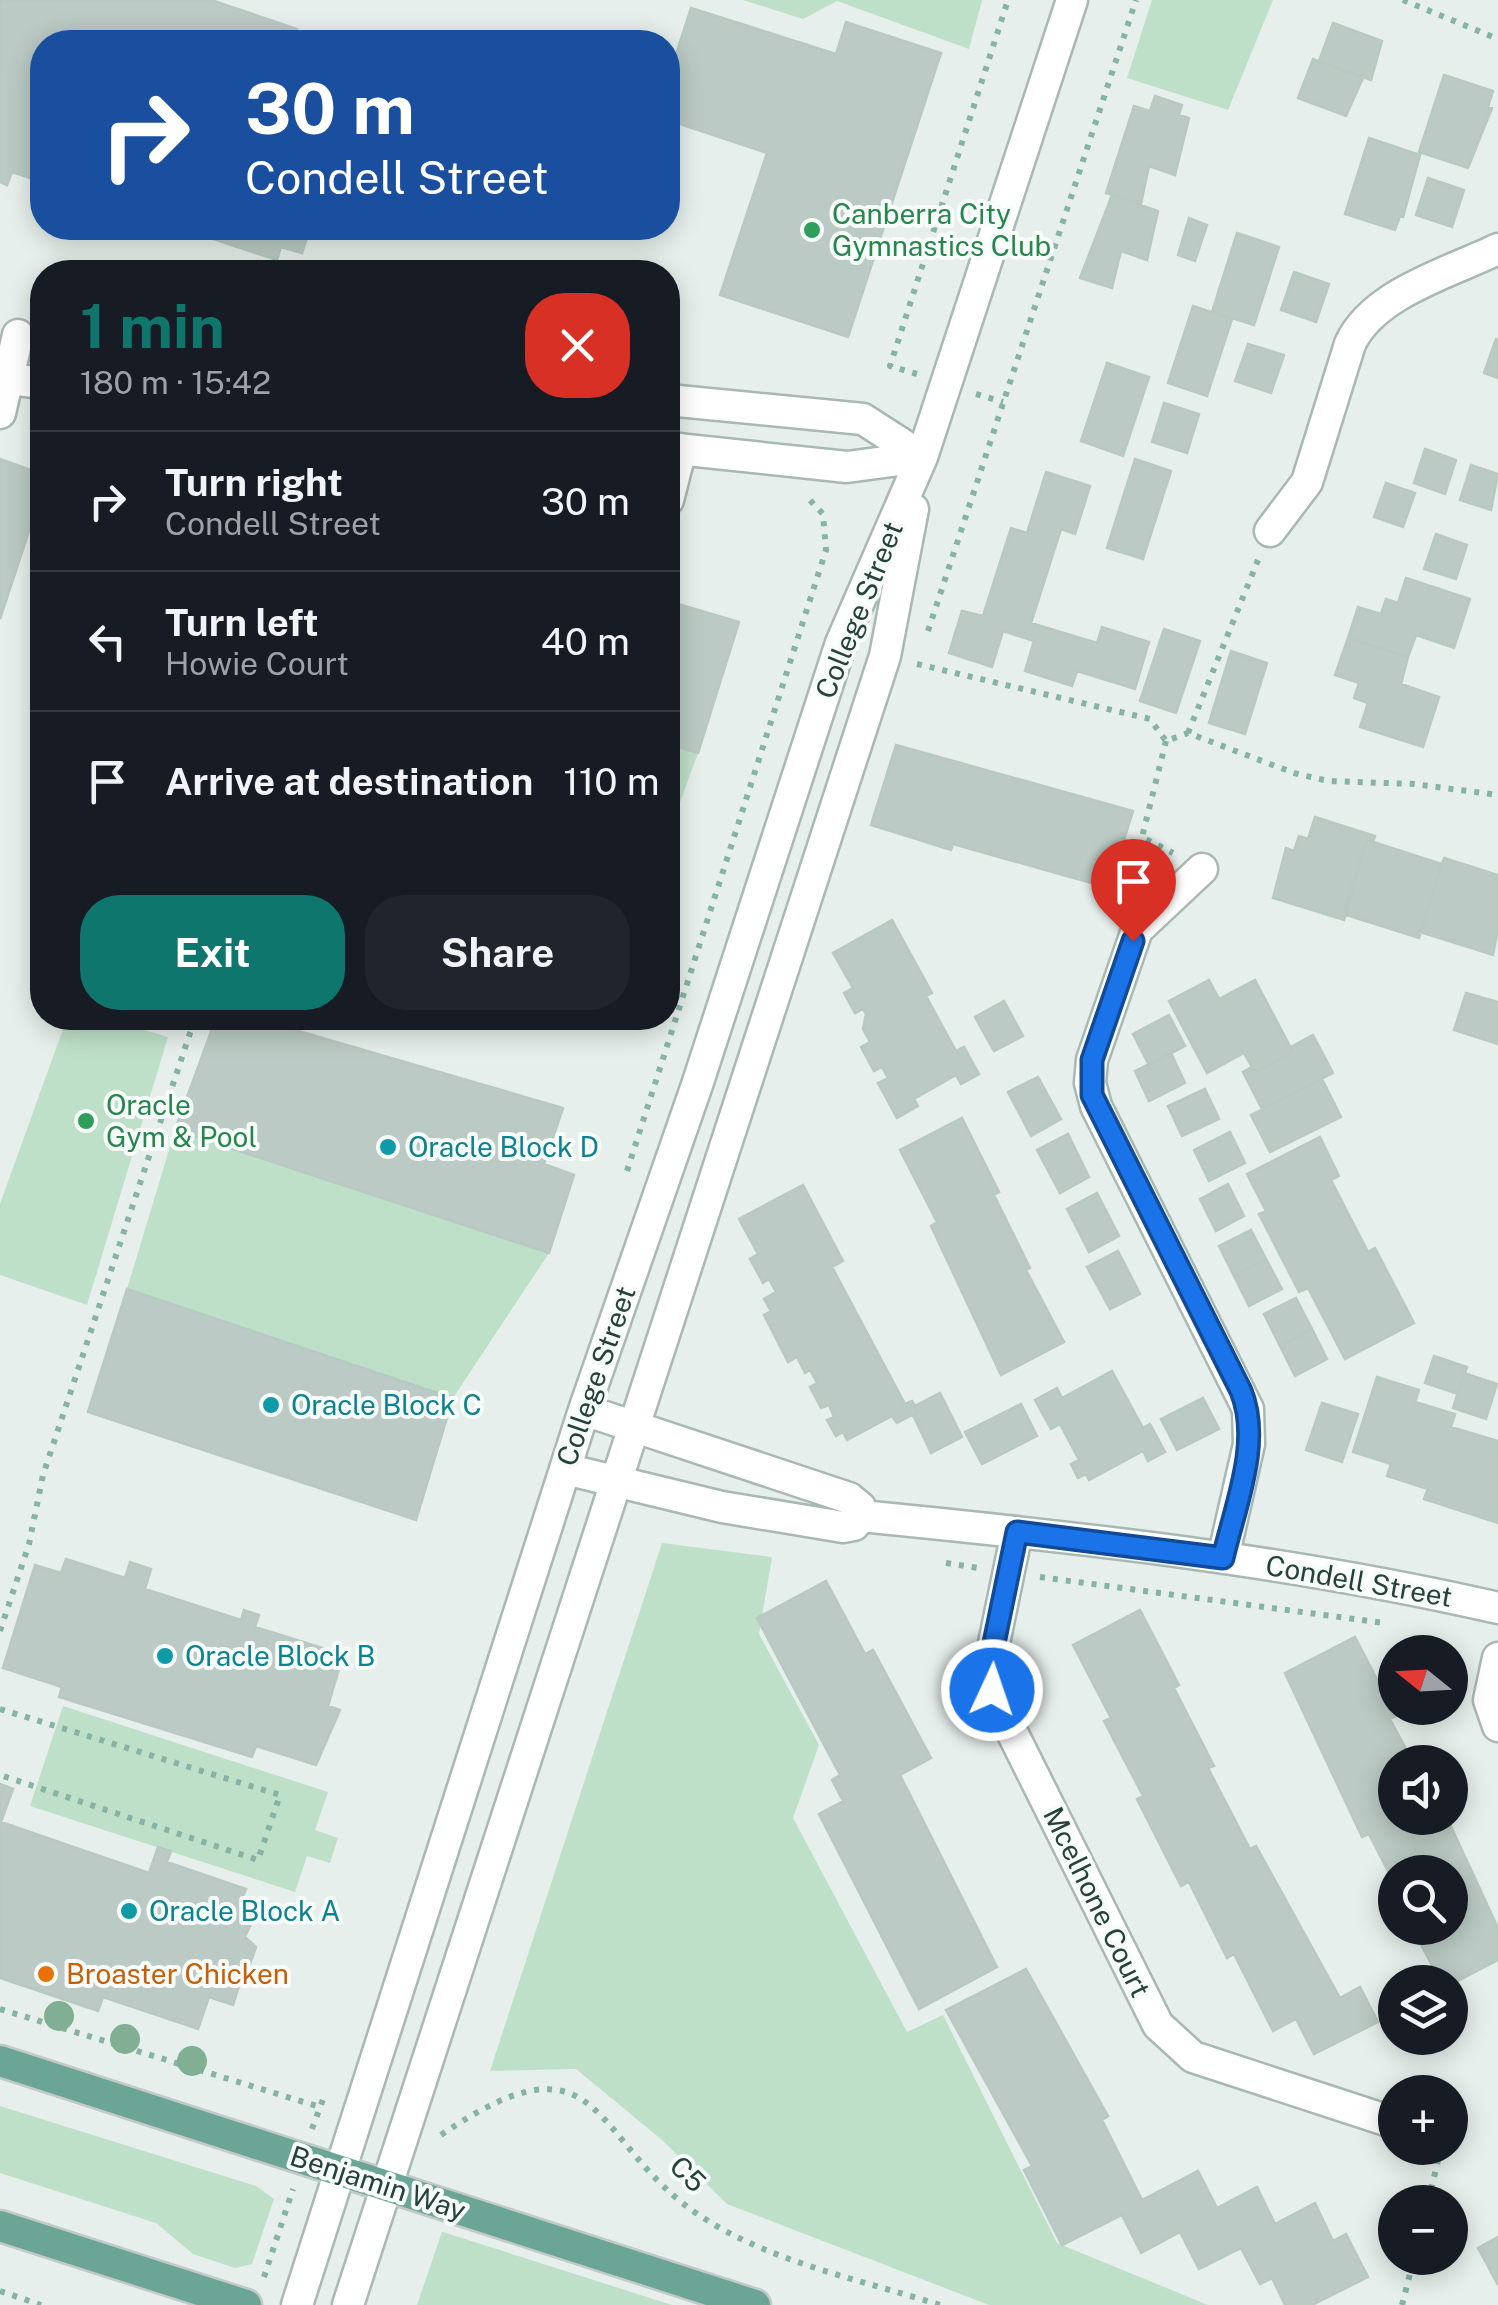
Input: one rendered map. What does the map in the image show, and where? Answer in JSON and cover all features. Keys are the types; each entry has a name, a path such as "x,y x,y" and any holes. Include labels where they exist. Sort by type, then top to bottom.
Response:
{"main road":[{"name":"Benjamin Way","path":"0,2060 755,2305"},
{"path":"0,2226 254,2296"}],"street":[{"name":"College Street","path":"297,2305 584,1410 697,1085 841,643 922,457 1072,0"},
{"path":"1270,531 1307,482 1361,323 1389,302 1498,249"},
{"path":"0,413 4,379 20,335"},
{"path":"4,379 30,382"},
{"path":"680,401 863,419 922,457"},
{"path":"680,449 847,466 922,457"},
{"name":"College Street","path":"348,2305 885,656 922,457"},
{"path":"1202,869 1137,930 1092,1060 1090,1083 1096,1106 1248,1409 1248,1444 1223,1558"},
{"name":"Condell Street","path":"565,1469 722,1507 842,1527 854,1525 861,1516 860,1507 848,1498 584,1410"},
{"name":"Condell Street","path":"861,1516 1223,1558 1389,1583 1498,1608"},
{"name":"Mcelhone Court","path":"1017,1532 993,1648 992,1690 1158,2025 1194,2057 1378,2117"},
{"path":"1498,1658 1489,1700 1498,1726"}],"path":[{"path":"890,366 1008,0"},
{"path":"1403,0 1498,38"},
{"path":"791,488 807,496 823,514 826,550 800,632"},
{"path":"1188,734 1270,531"},
{"path":"885,656 1150,720 1166,741"},
{"path":"1166,741 1188,734 1294,774 1328,781 1414,784 1498,795"},
{"path":"1142,836 1166,741"},
{"path":"0,1631 29,1544 43,1475 191,1030"},
{"path":"930,1560 1396,1625"},
{"path":"0,1708 280,1795 258,1860 0,1775"},
{"path":"0,2009 319,2106 254,2296"},
{"name":"C5","path":"432,2141 508,2094 536,2089 567,2094 602,2114 699,2216 784,2254 940,2305"},
{"path":"1402,2305 1410,2275"},
{"path":"0,2292 42,2305"}],"green space":[{"path":"743,0 982,0 969,49 837,1 803,19"},
{"path":"1152,0 1273,0 1228,110 1127,78"},
{"path":"680,748 698,753 680,802"},
{"name":"Oracle Gym & Pool","path":"63,1030 144,1030 168,1037 87,1305 0,1275 0,1204"},
{"path":"175,1130 549,1253 453,1398 127,1289"},
{"path":"662,1543 772,1557 759,1634 819,1745 793,1818 907,2032 943,2015 1057,2243 1208,2305 989,2305 727,2204 662,2140 576,2069 490,2071"},
{"path":"63,1706 328,1792 315,1830 338,1838 330,1863 307,1856 295,1892 30,1806"},
{"path":"0,2106 256,2186 274,2199 252,2264 235,2268 193,2254 156,2223 0,2173"},
{"path":"443,2232 672,2305 417,2305"}],"building":[{"path":"0,0 211,0 297,29 30,30 30,178 12,172 7,185 0,182"},
{"name":"Canberra City Gymnastics Club","path":"691,8 836,54 846,22 941,53 848,337 720,295 767,153 680,124 680,42"},
{"path":"1333,23 1382,41 1371,80 1319,61"},
{"path":"1313,59 1363,78 1346,116 1298,98"},
{"path":"1444,75 1493,91 1488,107 1492,108 1468,168 1419,152"},
{"path":"1155,96 1182,105 1179,115 1189,118 1175,175 1149,166 1141,204 1106,193 1134,106 1150,111"},
{"path":"1369,138 1420,155 1403,217 1400,216 1395,230 1345,214"},
{"path":"1428,178 1464,190 1452,227 1416,215"},
{"path":"1112,195 1158,211 1147,260 1121,251 1112,288 1080,278"},
{"path":"1189,218 1207,225 1195,261 1178,255"},
{"path":"1237,233 1279,247 1254,325 1212,312"},
{"path":"216,240 306,240 302,253 281,247 277,260"},
{"path":"1294,272 1329,284 1316,322 1281,310"},
{"path":"1193,306 1232,319 1207,396 1168,383"},
{"path":"1498,340 1498,378 1484,373"},
{"path":"1248,344 1284,355 1271,393 1235,381"},
{"path":"1107,363 1149,377 1123,456 1081,441"},
{"path":"1164,403 1199,414 1187,453 1152,442"},
{"path":"1425,449 1456,460 1445,494 1414,483"},
{"path":"0,459 30,470 30,528 0,619"},
{"path":"1135,459 1171,471 1143,559 1107,548"},
{"path":"1471,465 1498,474 1491,510 1460,500"},
{"path":"1046,472 1090,486 1075,534 1061,529 1031,623 1097,643 1102,627 1149,642 1135,689 1077,671 1072,686 1025,671 1034,641 1003,631 992,667 949,653 962,611 983,616 1011,528 1027,533"},
{"path":"1386,483 1415,493 1403,527 1374,517"},
{"path":"1436,534 1467,545 1456,579 1424,569"},
{"path":"1406,578 1470,599 1454,648 1416,635 1408,657 1348,638 1358,607 1381,614 1386,599 1398,603"},
{"path":"680,605 739,622 698,753 680,748"},
{"path":"1164,629 1200,641 1176,713 1140,701"},
{"path":"1348,638 1408,657 1401,684 1439,697 1423,747 1360,727 1368,703 1354,698 1359,683 1335,675"},
{"path":"1231,651 1267,663 1245,734 1209,723"},
{"path":"896,745 1133,811 1109,888 953,844 951,850 871,825"},
{"path":"1315,817 1375,836 1373,842 1367,840 1344,920 1273,898 1286,848 1294,851 1299,836 1308,839"},
{"path":"1367,840 1442,864 1419,938 1343,914"},
{"path":"1444,858 1498,875 1498,929 1493,955 1420,932"},
{"path":"892,920 932,993 926,996 956,1051 964,1047 979,1074 961,1084 956,1075 914,1099 918,1106 897,1118 878,1083 888,1078 882,1067 874,1071 861,1047 870,1042 863,1029 866,1014 863,1009 855,1013 844,993 853,988 833,953"},
{"path":"1209,980 1219,999 1255,980 1293,1052 1255,1072 1244,1053 1207,1073 1169,1001"},
{"path":"1466,993 1498,1002 1498,1044 1454,1030"},
{"path":"1004,1001 1023,1036 994,1051 975,1017"},
{"path":"1169,1015 1185,1046 1149,1065 1133,1034"},
{"name":"Oracle Block D","path":"212,1030 295,1030 563,1108 544,1164 574,1175 549,1253 175,1130"},
{"path":"1313,1035 1333,1073 1262,1109 1243,1072 1252,1067 1255,1072 1293,1052 1291,1047"},
{"path":"1171,1053 1185,1083 1149,1101 1135,1071"},
{"path":"1038,1077 1061,1119 1031,1136 1008,1092"},
{"path":"1322,1079 1341,1117 1270,1152 1251,1115"},
{"path":"1205,1089 1219,1119 1182,1136 1168,1106"},
{"path":"962,1118 999,1192 994,1195 1030,1268 1026,1270 1064,1342 1001,1375 931,1226 937,1222 900,1150"},
{"path":"1230,1132 1245,1163 1209,1181 1194,1150"},
{"path":"1068,1134 1089,1177 1060,1193 1037,1150"},
{"path":"1320,1137 1339,1176 1331,1180 1368,1252 1375,1248 1414,1323 1345,1359 1308,1288 1299,1292 1259,1214 1266,1211 1247,1174"},
{"path":"1228,1184 1244,1216 1216,1231 1200,1199"},
{"path":"803,1185 843,1261 832,1267 905,1404 912,1401 918,1412 897,1423 892,1416 847,1440 843,1432 836,1436 827,1420 834,1417 829,1405 821,1408 810,1387 817,1383 810,1370 805,1373 797,1357 788,1362 764,1315 771,1311 764,1299 776,1292 769,1279 763,1283 750,1259 758,1254 739,1219"},
{"path":"1097,1193 1119,1236 1089,1252 1067,1209"},
{"path":"1251,1230 1266,1259 1234,1276 1219,1246"},
{"path":"1118,1251 1140,1294 1110,1309 1087,1267"},
{"path":"1266,1259 1282,1289 1249,1306 1234,1276"},
{"name":"Oracle Block C","path":"127,1289 453,1398 416,1520 88,1412"},
{"path":"1296,1298 1312,1329 1280,1346 1264,1314"},
{"path":"1312,1329 1327,1359 1295,1376 1280,1346"},
{"path":"1434,1356 1467,1367 1458,1394 1425,1383"},
{"path":"1112,1371 1143,1428 1150,1424 1165,1452 1148,1461 1143,1451 1089,1480 1086,1474 1078,1478 1071,1464 1079,1460 1060,1424 1051,1429 1035,1400 1057,1388 1062,1398"},
{"path":"1464,1373 1497,1384 1486,1419 1453,1408"},
{"path":"1377,1377 1419,1390 1415,1402 1455,1414 1451,1427 1498,1441 1498,1523 1424,1499 1428,1489 1387,1476 1391,1464 1353,1452"},
{"path":"940,1393 962,1437 931,1453 913,1415 918,1412 915,1406"},
{"path":"1203,1398 1219,1429 1177,1450 1161,1419"},
{"path":"1322,1403 1358,1414 1342,1462 1306,1450"},
{"path":"1021,1404 1037,1436 982,1464 965,1432"},
{"name":"Oracle Block B","path":"66,1559 125,1578 130,1562 151,1569 145,1589 241,1620 244,1610 259,1615 255,1627 326,1649 322,1663 339,1669 328,1706 340,1710 316,1765 256,1746 252,1757 59,1697 62,1687 3,1668 35,1565 61,1573"},
{"path":"826,1581 865,1654 873,1650 931,1758 900,1775 997,1967 919,2009 819,1814 843,1801 832,1780 840,1775 757,1618"},
{"path":"1140,1610 1179,1685 1174,1688 1214,1766 1208,1768 1250,1849 1256,1846 1340,1998 1360,1987 1378,2022 1314,2054 1296,2019 1273,2031 1234,1954 1227,1958 1189,1882 1181,1886 1137,1799 1143,1796 1104,1721 1111,1718 1073,1645"},
{"path":"1355,1637 1378,1681 1378,1725 1393,1725 1404,1745 1378,1745 1378,1835 1455,1835 1464,1855 1380,1855 1369,1834 1362,1837 1285,1673"},
{"name":"Oracle Block A","path":"0,1784 13,1789 1,1822 149,1873 158,1847 171,1851 167,1862 246,1889 243,1896 261,1902 245,1937 256,1947 245,1979 237,1976 241,1980 233,2005 209,1997 198,2029 103,1997 98,2011 0,1978"},
{"path":"1468,1863 1498,1928 1498,1960 1468,1976 1468,1965 1432,1965 1421,1945 1468,1945"},
{"path":"1026,1969 1108,2116 1102,2120 1142,2200 1198,2171 1217,2208 1257,2187 1275,2224 1315,2203 1333,2241 1346,2234 1368,2277 1312,2305 1285,2305 1272,2278 1260,2284 1241,2248 1199,2269 1180,2232 1141,2253 1122,2215 1062,2245 1024,2170 1032,2166 946,2010"},
{"path":"1498,2237 1498,2285 1478,2248"}],"place":[{"name":"Canberra City Gymnastics Club","path":"812,230"},
{"name":"Oracle Gym & Pool","path":"86,1121"},
{"name":"Oracle Block D","path":"388,1147"},
{"name":"Oracle Block C","path":"271,1405"},
{"name":"Oracle Block B","path":"165,1656"},
{"name":"Oracle Block A","path":"129,1911"},
{"name":"Broaster Chicken","path":"46,1974"}],"route":[{"path":"992,1690 993,1648 1017,1532 1223,1558 1248,1444 1250,1418 1241,1391 1092,1095 1092,1060 1133,941"}]}
